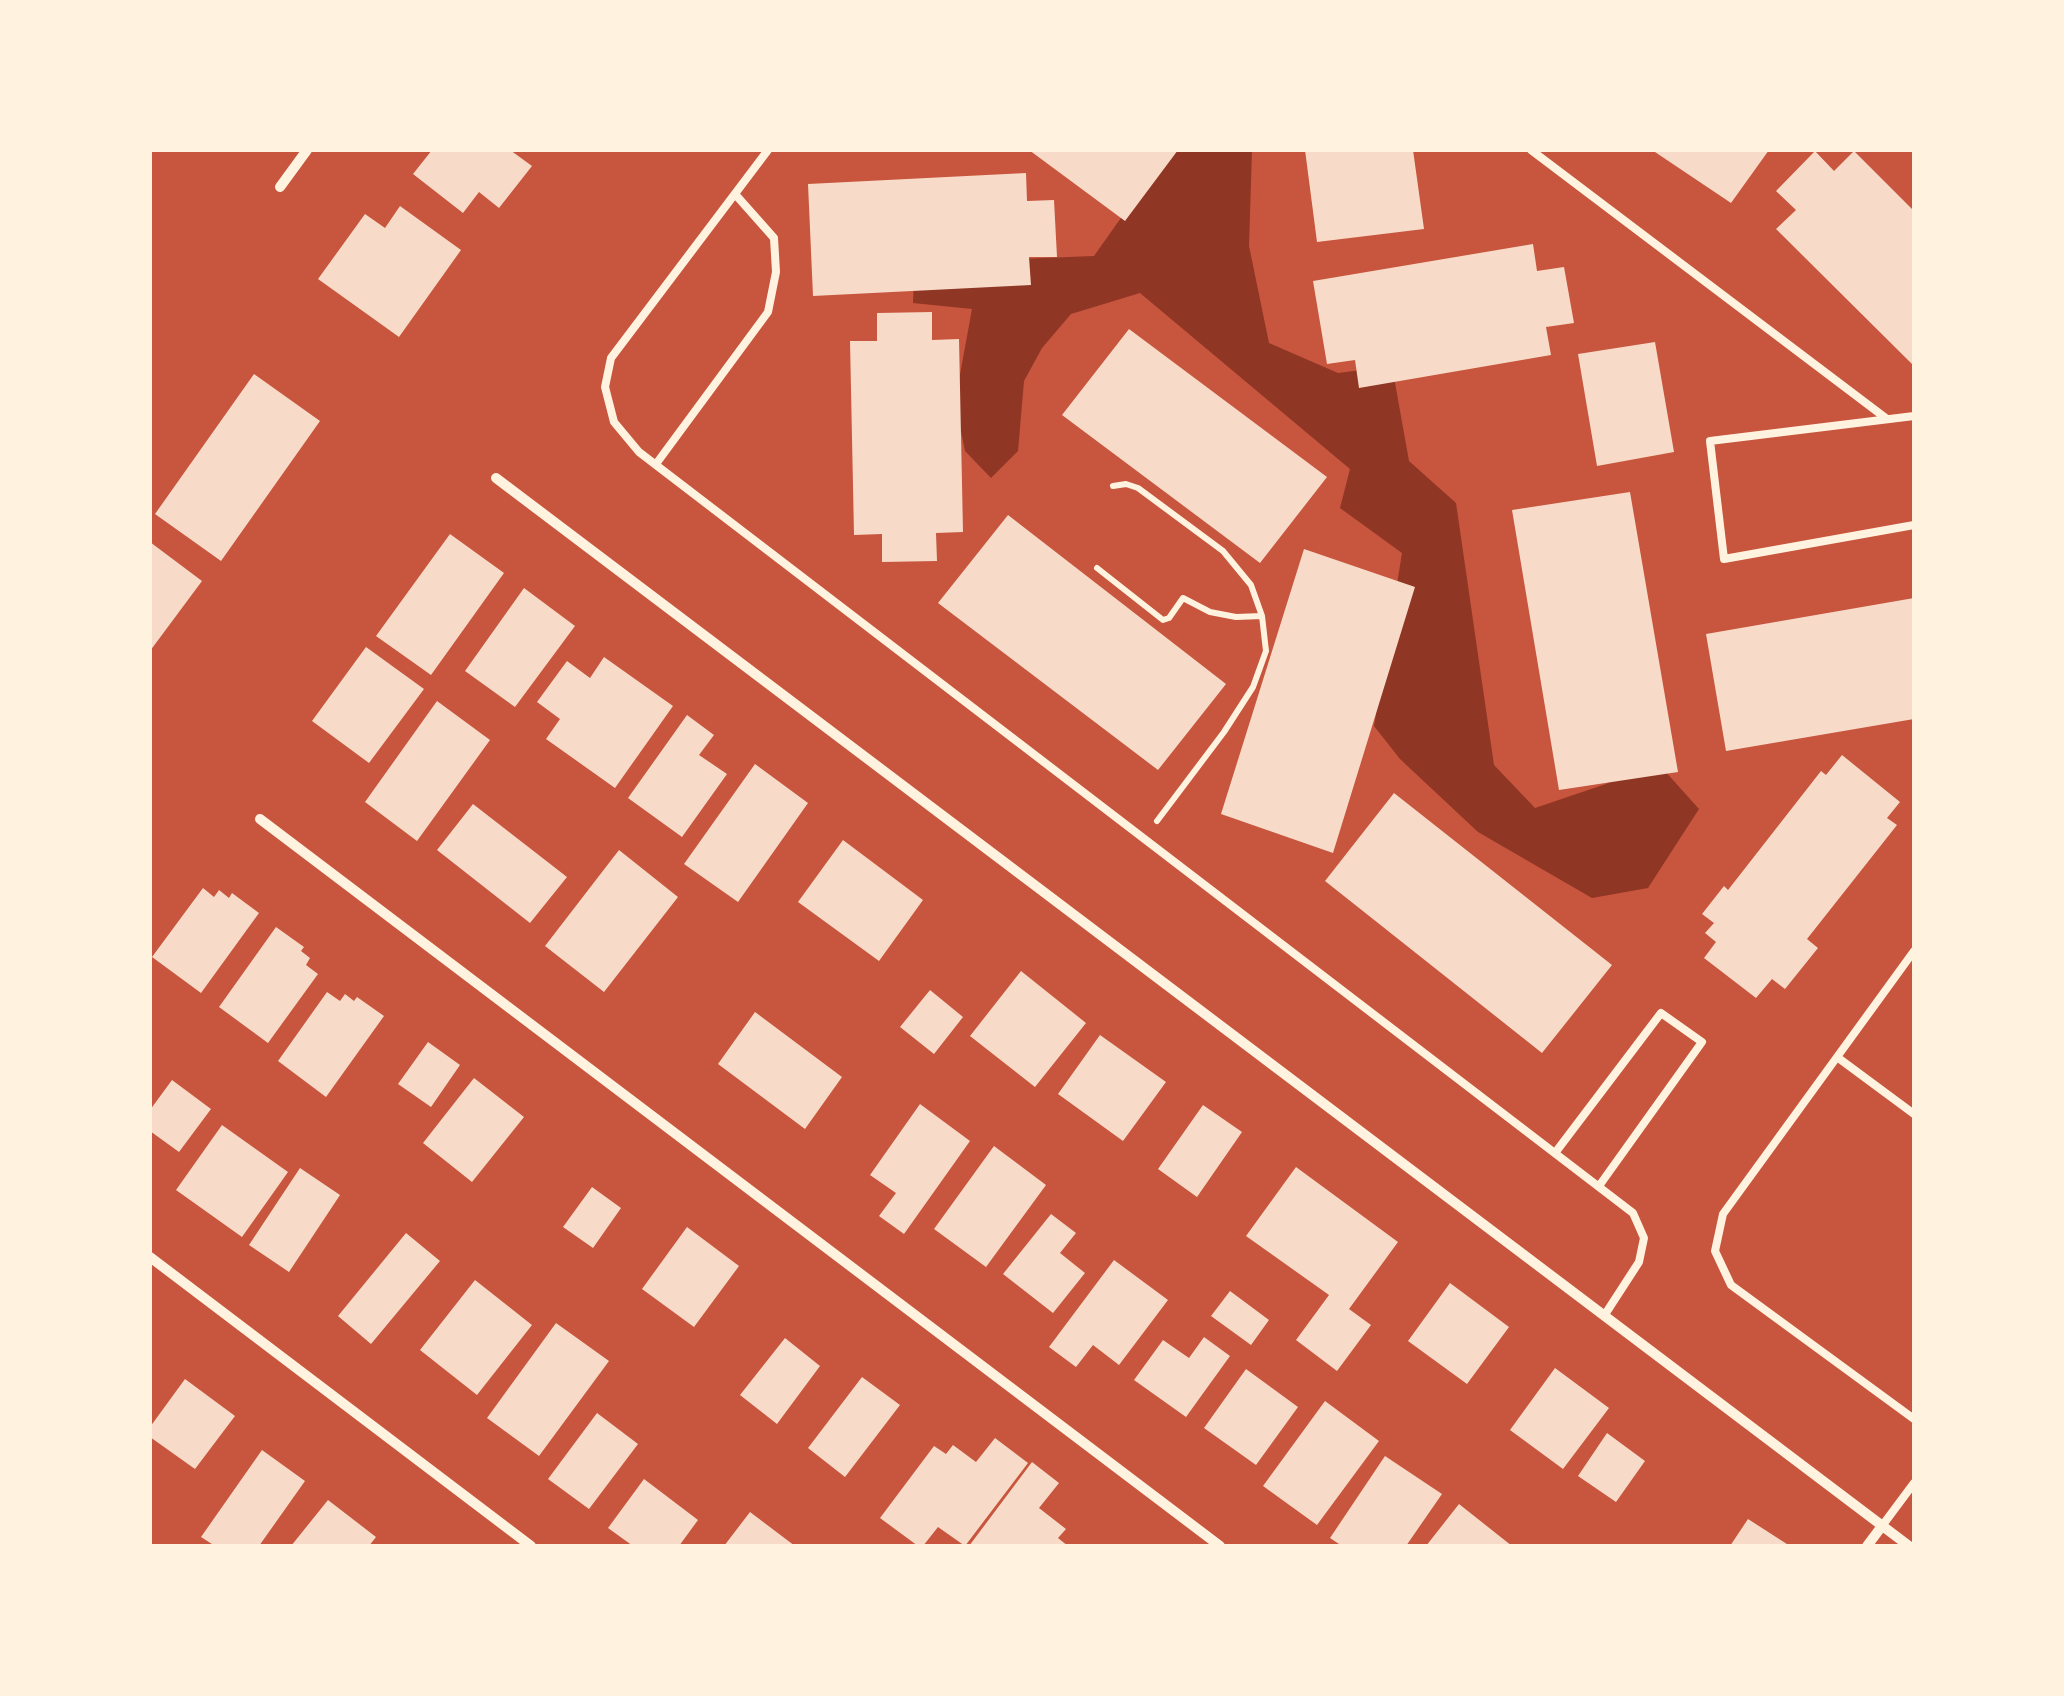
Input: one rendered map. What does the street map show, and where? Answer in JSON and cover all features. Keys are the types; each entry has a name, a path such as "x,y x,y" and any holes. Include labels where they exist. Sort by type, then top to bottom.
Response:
{"street":[{"path":"280,188 307,150"},
{"path":"496,478 1909,1546"},
{"path":"260,819 1220,1546"},
{"path":"150,1257 531,1546"},
{"path":"1867,1546 1882,1526"}],"lane":[{"path":"768,150 612,358 604,387 614,422 640,452 1634,1213 1644,1238 1639,1262 1604,1316"},
{"path":"1532,150 1887,419"},
{"path":"656,464 768,312 776,272 774,238 734,194"},
{"path":"1914,416 1710,441 1724,560 1914,525"},
{"path":"1914,951 1724,1214 1715,1251 1731,1285 1914,1419"},
{"path":"1555,1153 1660,1013 1702,1042 1599,1186"},
{"path":"1837,1057 1914,1114"},
{"path":"1882,1526 1914,1483"}],"path":[{"path":"1113,486 1126,484 1138,488 1223,551 1251,585 1262,616 1266,650 1253,686 1224,732 1144,838"},
{"path":"1096,568 1163,620 1169,618 1183,598 1210,612 1262,616"}],"shaded area":[{"path":"1169,150 1252,150 1249,246 1269,343 1338,373 1392,366 1409,461 1456,503 1494,765 1535,808 1606,784 1642,764 1664,770 1699,809 1648,888 1592,898 1478,832 1400,759 1374,726 1402,553 1340,508 1350,469 1140,293 1071,314 1042,348 1024,381 1018,451 991,478 965,451 955,402 972,309 913,303 914,276 970,261 1094,256"}],"building":[{"path":"432,150 510,150 532,166 499,208 479,192 463,213 413,174"},
{"path":"1029,150 1178,150 1125,221"},
{"path":"1305,150 1413,150 1424,229 1317,242"},
{"path":"1652,150 1769,150 1731,203"},
{"path":"1815,151 1834,171 1854,151 1914,211 1914,366 1776,229 1796,210 1776,191"},
{"path":"1026,173 1027,201 1054,200 1057,257 1029,257 1031,285 813,296 808,184"},
{"path":"400,206 461,250 399,337 318,279 365,214 385,228"},
{"path":"1533,244 1537,271 1564,267 1574,323 1546,327 1551,355 1359,388 1355,360 1327,364 1313,281"},
{"path":"932,312 932,340 959,339 963,532 936,533 937,561 882,562 882,534 854,535 850,341 877,341 877,313"},
{"path":"1129,329 1327,477 1260,563 1062,415"},
{"path":"1655,342 1674,452 1597,466 1578,354"},
{"path":"254,374 320,421 221,561 155,514"},
{"path":"1630,492 1678,772 1559,790 1512,510"},
{"path":"1008,515 1226,684 1158,770 938,603"},
{"path":"450,534 504,573 431,675 376,636"},
{"path":"150,542 202,581 150,651"},
{"path":"1304,549 1415,587 1333,853 1221,814"},
{"path":"524,588 575,626 515,707 465,671"},
{"path":"1914,598 1914,719 1726,751 1706,634"},
{"path":"366,647 424,689 369,763 312,721"},
{"path":"604,657 673,706 615,788 546,739 560,719 537,702 567,661 590,678"},
{"path":"437,701 490,740 417,841 365,802"},
{"path":"687,715 714,735 699,755 727,774 682,837 628,798"},
{"path":"1842,755 1900,802 1887,818 1897,825 1807,939 1818,948 1785,989 1772,979 1756,998 1704,958 1716,942 1705,933 1714,923 1702,914 1724,886 1728,890 1821,771 1826,775"},
{"path":"755,764 808,803 738,902 684,864"},
{"path":"1394,793 1612,965 1542,1053 1325,881"},
{"path":"473,804 567,877 530,923 437,850"},
{"path":"843,840 923,900 879,961 798,902"},
{"path":"619,850 678,897 604,992 545,946"},
{"path":"203,888 214,897 219,890 229,898 232,893 259,913 201,993 152,957"},
{"path":"276,927 304,947 301,951 310,958 306,965 318,974 268,1043 219,1007"},
{"path":"1021,971 1086,1023 1035,1087 970,1036"},
{"path":"930,990 963,1017 934,1054 900,1027"},
{"path":"327,992 340,1001 345,994 354,1001 357,997 384,1016 326,1097 278,1061"},
{"path":"755,1012 842,1077 805,1129 718,1064"},
{"path":"1100,1035 1166,1082 1123,1141 1058,1094"},
{"path":"428,1042 460,1065 431,1107 398,1084"},
{"path":"474,1078 524,1117 472,1182 423,1143"},
{"path":"172,1080 211,1109 179,1152 150,1131 150,1110"},
{"path":"920,1104 970,1141 904,1234 879,1216 896,1193 870,1175"},
{"path":"1203,1105 1242,1132 1197,1197 1158,1169"},
{"path":"222,1125 288,1172 242,1237 176,1190"},
{"path":"994,1146 1046,1185 986,1267 934,1229"},
{"path":"1296,1167 1398,1242 1349,1309 1371,1325 1337,1371 1296,1340 1329,1295 1246,1236"},
{"path":"300,1168 340,1195 289,1272 249,1245"},
{"path":"592,1187 621,1208 593,1248 563,1227"},
{"path":"1051,1214 1076,1233 1060,1253 1085,1273 1053,1313 1003,1274"},
{"path":"687,1227 739,1266 694,1327 642,1289"},
{"path":"406,1233 440,1261 371,1344 338,1316"},
{"path":"1114,1260 1168,1300 1119,1365 1093,1345 1076,1367 1049,1347"},
{"path":"475,1280 532,1325 477,1395 420,1350"},
{"path":"1450,1283 1509,1327 1467,1384 1408,1341"},
{"path":"1230,1291 1269,1320 1251,1345 1211,1316"},
{"path":"556,1323 609,1361 539,1456 487,1418"},
{"path":"1204,1337 1230,1356 1186,1417 1134,1380 1163,1340 1189,1358"},
{"path":"785,1338 820,1366 777,1424 740,1395"},
{"path":"1555,1368 1609,1408 1563,1469 1510,1430"},
{"path":"1246,1369 1298,1407 1256,1465 1204,1428"},
{"path":"862,1377 900,1405 845,1477 808,1448"},
{"path":"185,1379 235,1416 195,1469 150,1437 150,1427"},
{"path":"1325,1401 1379,1441 1317,1525 1263,1486"},
{"path":"597,1413 638,1444 589,1509 548,1479"},
{"path":"1607,1433 1645,1461 1616,1502 1578,1476"},
{"path":"995,1438 1028,1463 965,1546 938,1527 923,1546 918,1546 880,1518 934,1446 946,1454 953,1445 976,1462"},
{"path":"262,1450 305,1481 259,1546 215,1546 201,1537"},
{"path":"1385,1456 1442,1494 1406,1546 1342,1546 1330,1538"},
{"path":"1032,1462 1059,1483 1039,1508 1066,1529 1058,1538 1068,1546 969,1546"},
{"path":"644,1479 698,1520 679,1546 633,1546 608,1528"},
{"path":"328,1500 376,1537 369,1546 291,1546"},
{"path":"1459,1504 1512,1546 1426,1546"},
{"path":"750,1512 795,1546 724,1546"},
{"path":"1748,1519 1790,1546 1730,1546"}]}
